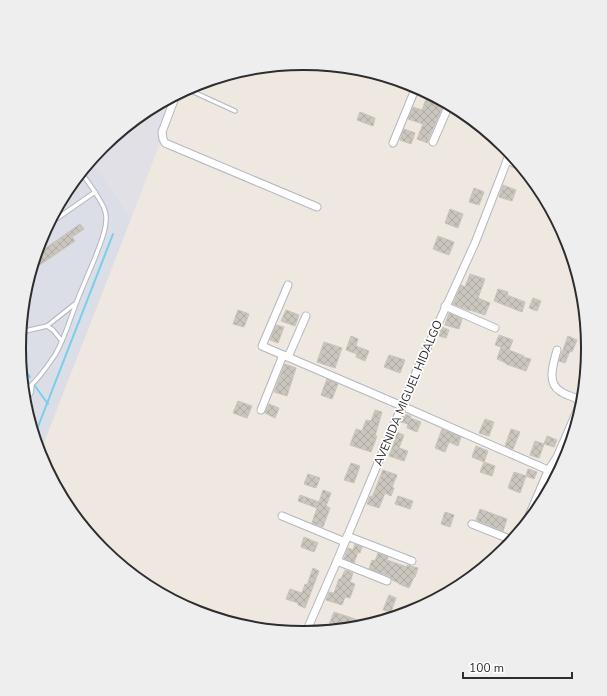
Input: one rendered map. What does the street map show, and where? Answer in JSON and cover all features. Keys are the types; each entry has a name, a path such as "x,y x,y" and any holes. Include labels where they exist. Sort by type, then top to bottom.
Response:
{"street":[{"path":"392,143 413,93"},
{"path":"173,104 162,132 162,139 165,143 317,207"},
{"path":"433,142 446,110"},
{"name":"AVENIDA MIGUEL HIDALGO","path":"309,626 417,370 474,243 507,160"},
{"path":"288,285 262,346 551,472"},
{"path":"445,306 495,328"},
{"path":"261,410 285,356 306,316"},
{"path":"557,350 553,366 552,381 556,389 560,392 577,399"},
{"path":"535,501 567,433"},
{"path":"282,516 412,561"},
{"path":"472,524 506,538"},
{"path":"337,561 386,581"}],"lane":[{"path":"195,93 235,111"},
{"path":"29,388 47,367 62,341 100,244 106,220 106,212 85,177"},
{"path":"59,217 95,192"},
{"path":"27,331 47,326 76,302"},
{"path":"47,326 53,330 62,341"},
{"path":"30,395 32,386"}],"shaded area":[{"path":"176,102 131,219 95,165 121,139 149,117"},
{"path":"95,165 131,219 43,444 35,420 31,402 28,384 26,348 28,312 31,294 35,276 47,242 63,209 83,179"}],"building":[{"path":"426,99 442,108 428,143 417,139 423,124 408,119 413,107 422,110"},
{"path":"360,112 375,118 373,126 357,120"},
{"path":"404,129 415,133 411,144 400,140"},
{"path":"503,185 516,190 512,201 499,197"},
{"path":"474,188 484,192 479,205 469,202"},
{"path":"450,209 463,214 458,228 445,223"},
{"path":"80,224 84,229 72,237 75,241 39,266 45,249"},
{"path":"438,236 454,242 449,255 433,249"},
{"path":"470,274 485,279 478,298 490,303 485,315 453,304 461,285 465,287"},
{"path":"498,289 508,292 507,295 525,302 522,312 494,301"},
{"path":"533,298 541,301 537,311 529,308"},
{"path":"238,310 249,314 244,327 233,324"},
{"path":"286,310 299,315 295,326 281,321"},
{"path":"449,313 462,319 459,329 445,325"},
{"path":"276,325 284,327 278,343 270,340"},
{"path":"442,327 449,330 446,338 439,336"},
{"path":"499,335 513,340 509,350 531,359 526,371 497,359 501,347 495,345"},
{"path":"351,336 358,339 356,346 369,351 365,361 356,357 357,354 346,350"},
{"path":"568,336 577,340 565,363 559,361"},
{"path":"324,342 342,348 335,368 317,362"},
{"path":"389,355 405,360 400,373 384,367"},
{"path":"285,364 296,368 287,396 274,392"},
{"path":"327,379 338,384 332,399 321,395"},
{"path":"238,401 252,406 247,418 233,413"},
{"path":"269,404 279,408 275,418 265,413"},
{"path":"375,410 382,412 375,436 377,436 371,452 350,445 356,429 362,431 366,420 371,421"},
{"path":"404,414 421,422 417,432 407,428 408,424 401,422"},
{"path":"485,419 494,422 489,436 479,433"},
{"path":"442,429 461,437 458,446 449,442 445,452 435,448"},
{"path":"511,429 520,432 513,449 505,446"},
{"path":"396,432 404,435 399,448 408,451 404,461 389,456 395,440 393,440"},
{"path":"547,436 557,440 554,447 544,444"},
{"path":"535,441 544,444 539,458 530,455"},
{"path":"476,446 488,451 484,462 472,457"},
{"path":"484,462 495,466 492,476 480,472"},
{"path":"351,463 360,466 354,483 344,480"},
{"path":"528,469 537,472 534,479 526,476"},
{"path":"383,470 397,475 392,487 394,488 391,496 385,493 379,508 367,504 370,496 372,497"},
{"path":"514,472 526,476 520,493 508,488"},
{"path":"308,474 320,478 316,488 304,484"},
{"path":"323,490 331,493 326,506 330,508 323,527 312,523 317,508 298,501 300,495 319,502"},
{"path":"398,496 413,501 410,509 395,504"},
{"path":"480,509 507,519 503,531 476,520"},
{"path":"445,512 454,515 450,527 441,524"},
{"path":"304,537 318,543 314,552 301,547"},
{"path":"355,544 362,547 360,553 358,552 354,563 344,559 348,548 353,550"},
{"path":"378,553 388,557 387,560 407,567 407,565 418,568 409,588 392,580 389,576 369,569 372,560 375,561"},
{"path":"313,568 319,571 305,608 298,605 298,603 286,599 290,589 302,593 305,584 307,585"},
{"path":"345,570 353,573 350,582 355,584 350,598 345,597 342,605 326,600 329,592 334,593 339,579 341,579"},
{"path":"389,595 396,598 391,612 383,610"},
{"path":"334,612 358,620 340,623 329,624"}],"waterway":[{"path":"38,428 113,234"},
{"path":"27,373 30,377"},
{"path":"35,386 48,404"}]}
